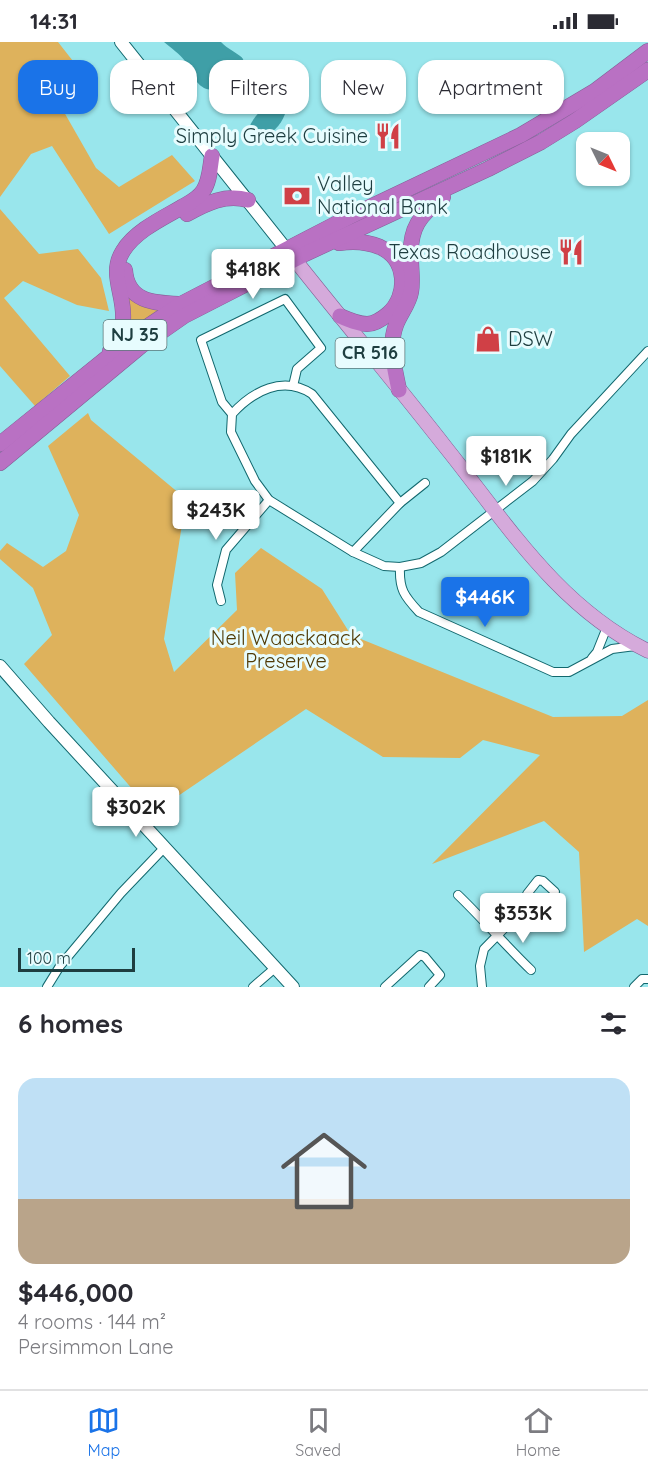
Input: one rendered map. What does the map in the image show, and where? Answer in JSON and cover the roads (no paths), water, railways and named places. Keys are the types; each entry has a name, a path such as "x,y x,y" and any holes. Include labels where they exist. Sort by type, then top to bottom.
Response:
{"highway":[{"name":"NJ 35","path":"0,463 141,346 184,316 291,255 349,217 521,135 559,114 595,91 648,51"},
{"name":"NJ 35","path":"0,444 101,361 181,304 291,255 321,247 488,169 541,142 575,121 648,70"},
{"path":"101,361 116,343 124,321 124,306 117,276 117,267 123,250 143,232 198,198 207,183 212,156"},
{"path":"399,390 392,339 396,324 411,291 412,233 427,209 453,189 488,169"},
{"path":"181,304 148,301 136,295 125,275 128,256 141,242 212,201 230,197 248,200"},
{"path":"321,247 342,242 379,246 393,257 402,274 403,284 399,299 390,313 378,321 365,324 340,316"}],"main road":[{"name":"CR 516","path":"291,255 448,450 493,511 550,579 576,603 608,627 644,649"}],"street":[{"path":"121,42 291,255"},
{"path":"232,414 222,402 201,340 285,299 321,348 297,369 293,386"},
{"path":"400,503 312,394 301,387 282,384 267,389 244,402 232,414 231,432 255,481 269,500 353,552 384,566 400,567 421,563 441,552 514,496 543,470 571,434 648,351"},
{"path":"353,552 400,503 425,483"},
{"path":"221,601 217,585 226,550 269,500"},
{"path":"400,567 399,583 407,600 419,612 553,672 568,672 612,649 626,646 644,649"},
{"path":"585,664 597,652 608,627"},
{"path":"0,666 293,987"},
{"path":"47,987 60,966 121,893 165,847"},
{"path":"538,880 555,892 553,899 544,907 530,902 528,891 538,880"},
{"path":"458,895 531,970"},
{"path":"482,987 481,956 488,943 530,902"},
{"path":"385,987 420,955 425,957 440,975 429,987"},
{"path":"253,987 275,968"},
{"path":"634,987 642,978 648,979"}],"water":[{"path":"164,42 221,42 243,60 209,60 209,90 197,81 197,60 184,60"},
{"path":"285,114 279,125 266,135 248,131 257,115"}],"place":[{"name":"Simply Greek Cuisine","path":"388,136"},
{"name":"Valley National Bank","path":"297,196"},
{"name":"Texas Roadhouse","path":"571,252"},
{"name":"DSW","path":"488,339"}],"park label":[{"name":"Neil Waackaack Preserve","path":"286,650"}]}
